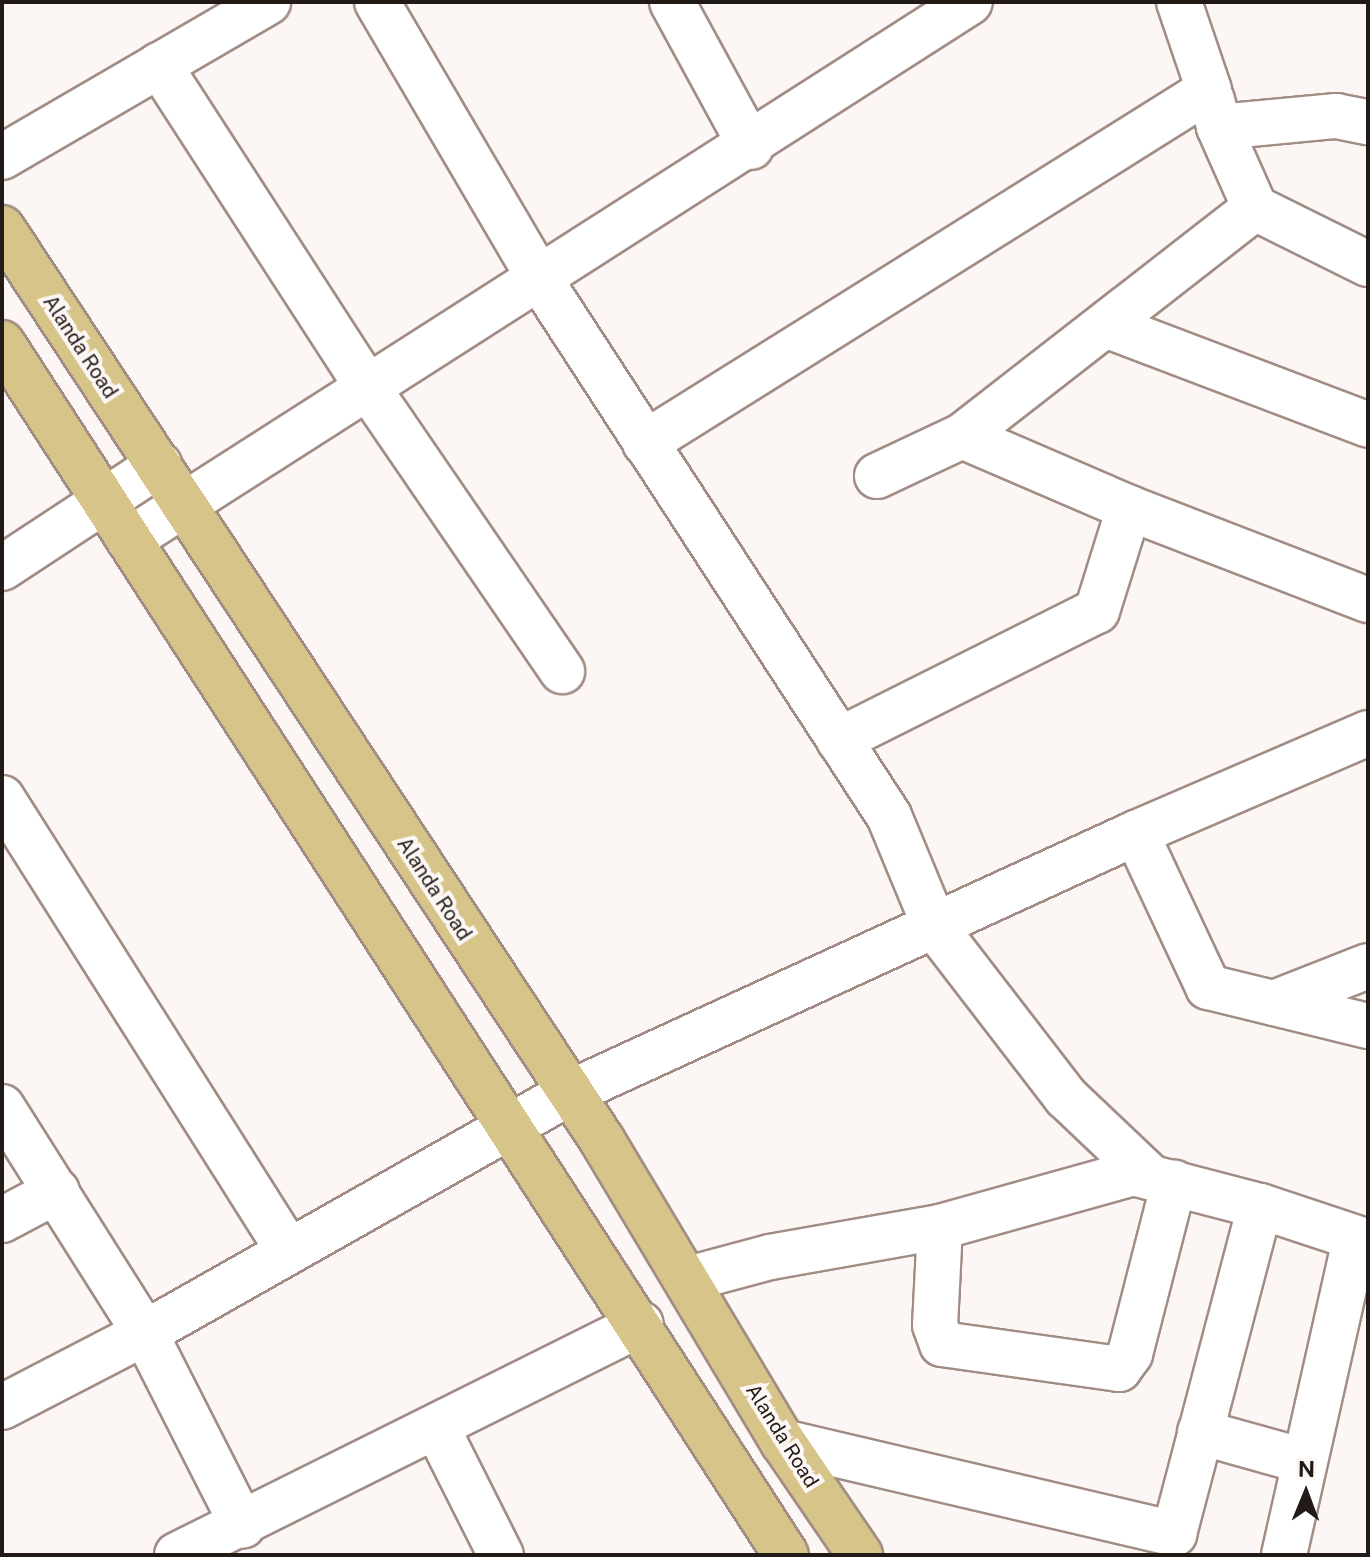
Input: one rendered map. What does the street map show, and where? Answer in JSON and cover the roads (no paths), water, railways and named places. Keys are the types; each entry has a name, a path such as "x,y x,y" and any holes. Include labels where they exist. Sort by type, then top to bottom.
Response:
{"main road":[{"name":"Alanda Road","path":"2,228 688,1279 783,1442 860,1555"},
{"path":"2,343 506,1129 641,1324 782,1554"}],"street":[{"path":"2,157 268,2"},
{"path":"377,2 541,281 889,816 935,927 1066,1097 1160,1178 1260,1206 1361,1241 1304,1461 1284,1555"},
{"path":"672,2 751,147"},
{"path":"129,540 751,147 970,2"},
{"path":"1179,2 1214,108 1255,208 1368,264"},
{"path":"159,65 369,389 562,671"},
{"path":"645,443 1214,108 1336,116 1368,122"},
{"path":"877,476 962,436 1108,326 1255,208"},
{"path":"1108,326 1368,425"},
{"path":"962,436 1129,508 1368,600"},
{"path":"2,568 159,465"},
{"path":"839,740 1097,611 1129,508"},
{"path":"2,1407 145,1333 567,1094 1136,833 1368,733"},
{"path":"2,798 288,1250"},
{"path":"1136,833 1208,987 1368,1026"},
{"path":"1274,1003 1368,966"},
{"path":"2,1107 145,1333 231,1539"},
{"path":"688,1279 770,1257 940,1227 1160,1178"},
{"path":"940,1227 935,1325 942,1344 1119,1369 1130,1354 1160,1178"},
{"path":"2,1220 57,1191"},
{"path":"783,1442 1174,1534 1260,1206"},
{"path":"177,1555 231,1539 437,1428 641,1324"},
{"path":"437,1428 501,1555"},
{"path":"1200,1432 1304,1461"}]}
